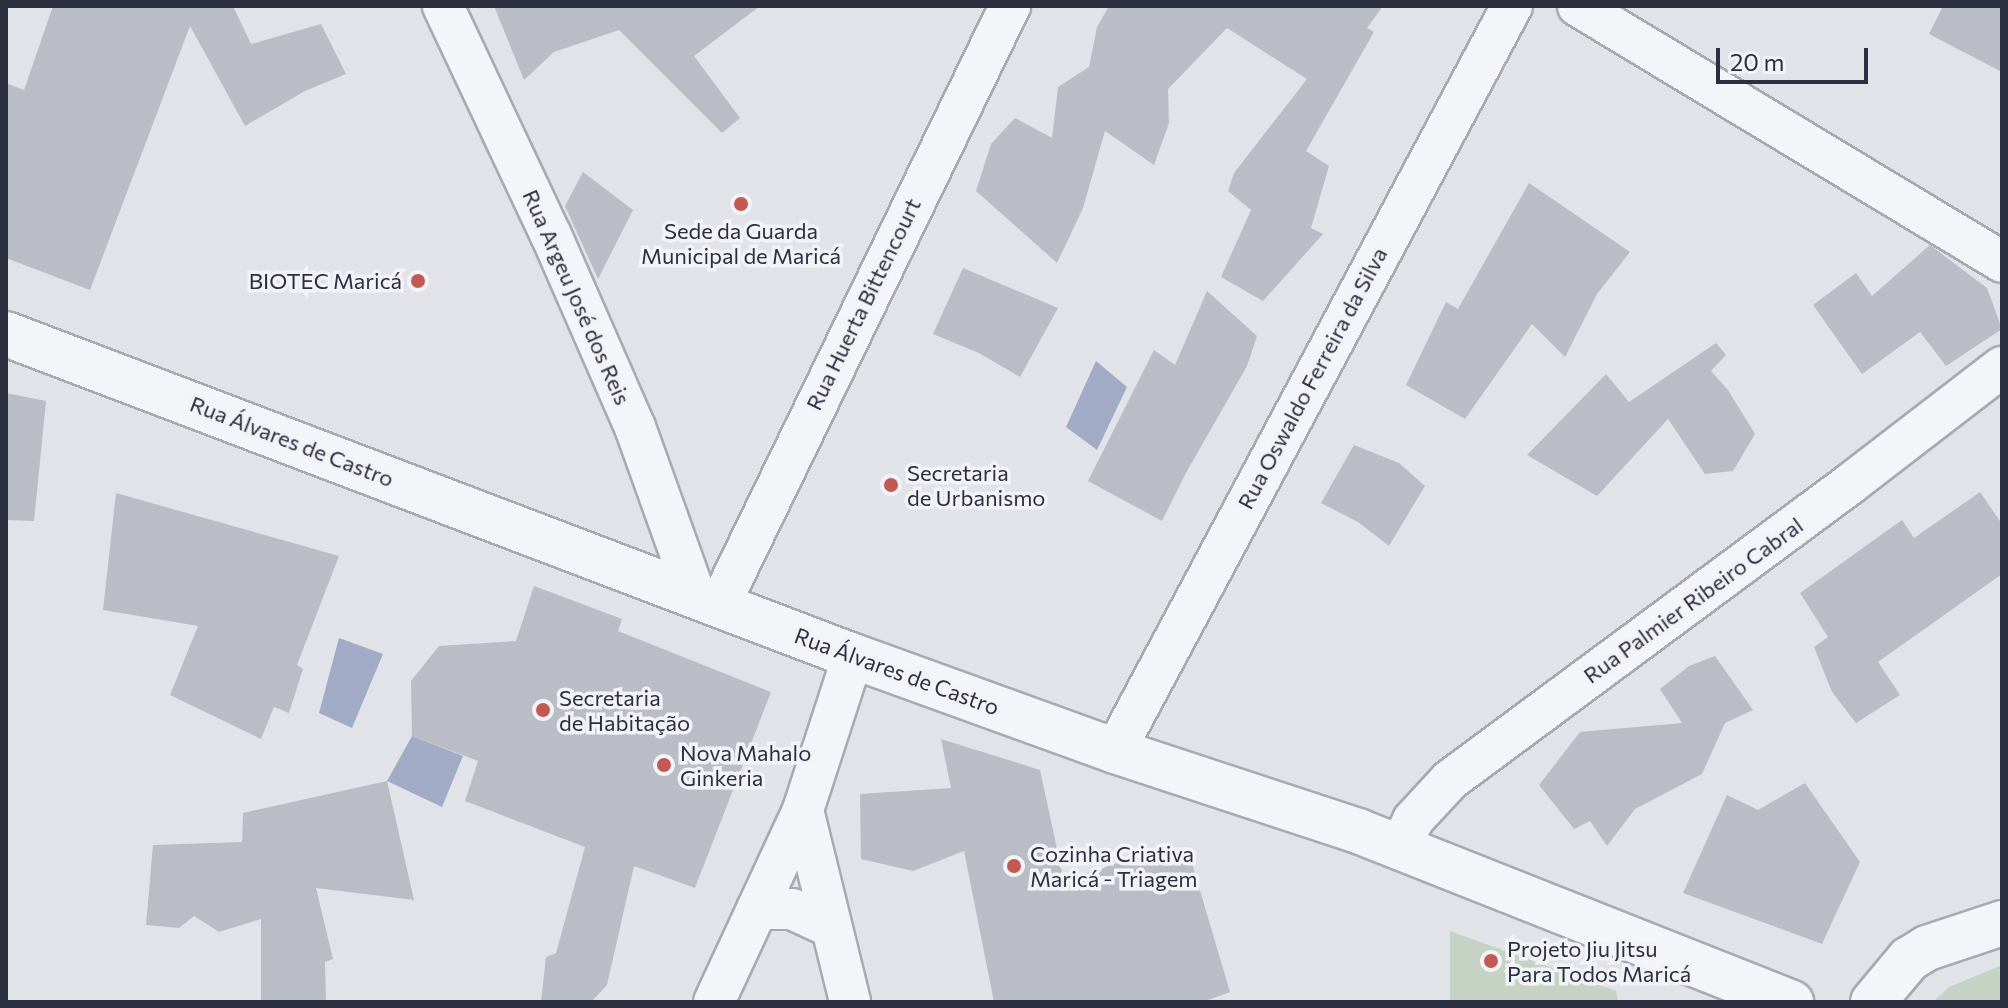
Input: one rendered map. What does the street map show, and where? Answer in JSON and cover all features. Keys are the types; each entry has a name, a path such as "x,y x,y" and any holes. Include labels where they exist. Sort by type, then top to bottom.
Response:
{"street":[{"name":"Rua Argeu José dos Reis","path":"443,6 551,235 708,599"},
{"name":"Rua Huerta Bittencourt","path":"708,599 1010,6"},
{"name":"Rua Oswaldo Ferreira da Silva","path":"1115,751 1512,6"},
{"path":"1578,6 2002,262"},
{"name":"Rua Álvares de Castro","path":"6,334 853,656 1115,751 1400,847 1791,1002"},
{"name":"Rua Palmier Ribeiro Cabral","path":"1400,847 1413,820 1450,780 1850,484 2002,367"},
{"path":"714,1002 803,810 853,656"},
{"path":"803,810 850,1002"},
{"path":"757,909 792,909 831,927"},
{"path":"1873,1002 1909,959 1927,948 2002,923"}],"green space":[{"name":"Projeto Jiu Jitsu Para Todos Maricá","path":"1450,931 1616,991 1618,1002 1450,1002"},
{"path":"2002,965 2002,1002 1933,1002 1949,987"}],"water":[{"path":"1096,361 1127,387 1097,450 1066,427"},
{"path":"339,638 383,654 352,728 319,713"},
{"path":"412,736 463,756 442,807 387,781"}],"building":[{"path":"53,6 233,6 251,44 321,24 346,74 305,91 245,126 190,26 90,290 6,258 6,83 24,90"},
{"path":"494,6 760,6 694,56 740,118 722,133 619,30 554,52 524,80"},
{"path":"1109,6 1383,6 1367,28 1374,32 1306,151 1329,166 1311,228 1323,234 1263,301 1221,277 1251,210 1228,191 1234,173 1307,79 1227,28 1168,89 1169,123 1154,165 1105,131 1083,208 1057,263 976,191 991,144 1015,118 1052,138 1058,87 1089,67 1097,27"},
{"path":"1943,6 2002,6 2002,72 1929,34"},
{"path":"583,172 633,210 598,279 565,206"},
{"path":"1529,183 1630,252 1597,294 1565,357 1532,324 1465,419 1406,385 1446,302 1458,309"},
{"path":"1930,245 1987,288 2002,329 1946,366 1920,332 1862,374 1813,305 1856,273 1872,296"},
{"path":"963,268 1058,308 1020,377 979,353 933,334"},
{"path":"1207,291 1257,336 1247,366 1162,521 1088,481 1154,350 1175,365"},
{"path":"1716,343 1726,355 1711,371 1728,390 1755,434 1733,471 1705,474 1668,419 1597,496 1527,455 1606,374 1629,402"},
{"path":"6,393 46,401 34,521 6,520"},
{"path":"1354,445 1399,463 1425,486 1389,546 1358,522 1321,503"},
{"path":"1980,492 2002,524 2002,574 1878,662 1900,695 1856,723 1832,692 1814,647 1828,637 1800,593 1902,520 1914,538"},
{"path":"116,493 339,556 297,665 303,669 289,713 274,707 261,739 170,695 198,626 103,610"},
{"path":"534,586 622,619 618,631 771,692 695,888 634,866 607,985 591,1002 541,1002 546,957 556,953 585,847 465,801 478,761 412,736 411,681 439,646 516,641"},
{"path":"1715,656 1753,710 1725,723 1702,774 1635,809 1607,846 1590,821 1574,829 1539,785 1580,732 1682,723 1660,689 1689,666"},
{"path":"941,739 1040,770 1064,881 1163,848 1164,863 1191,860 1230,992 1203,1002 994,1002 964,851 913,871 861,859 860,794 951,788"},
{"path":"387,781 414,900 316,888 333,959 325,962 326,1002 261,1002 261,919 219,932 194,916 179,928 146,925 153,845 242,842 243,813"},
{"path":"1805,783 1860,862 1822,944 1683,893 1727,795 1758,810"}],"place":[{"name":"Sede da Guarda Municipal de Maricá","path":"741,204"},
{"name":"BIOTEC Maricá","path":"418,281"},
{"name":"Secretaria de Urbanismo","path":"891,485"},
{"name":"Secretaria de Habitação","path":"543,710"},
{"name":"Nova Mahalo Ginkeria","path":"664,765"},
{"name":"Cozinha Criativa Maricá - Triagem","path":"1014,866"},
{"name":"Projeto Jiu Jitsu Para Todos Maricá","path":"1491,961"}]}
